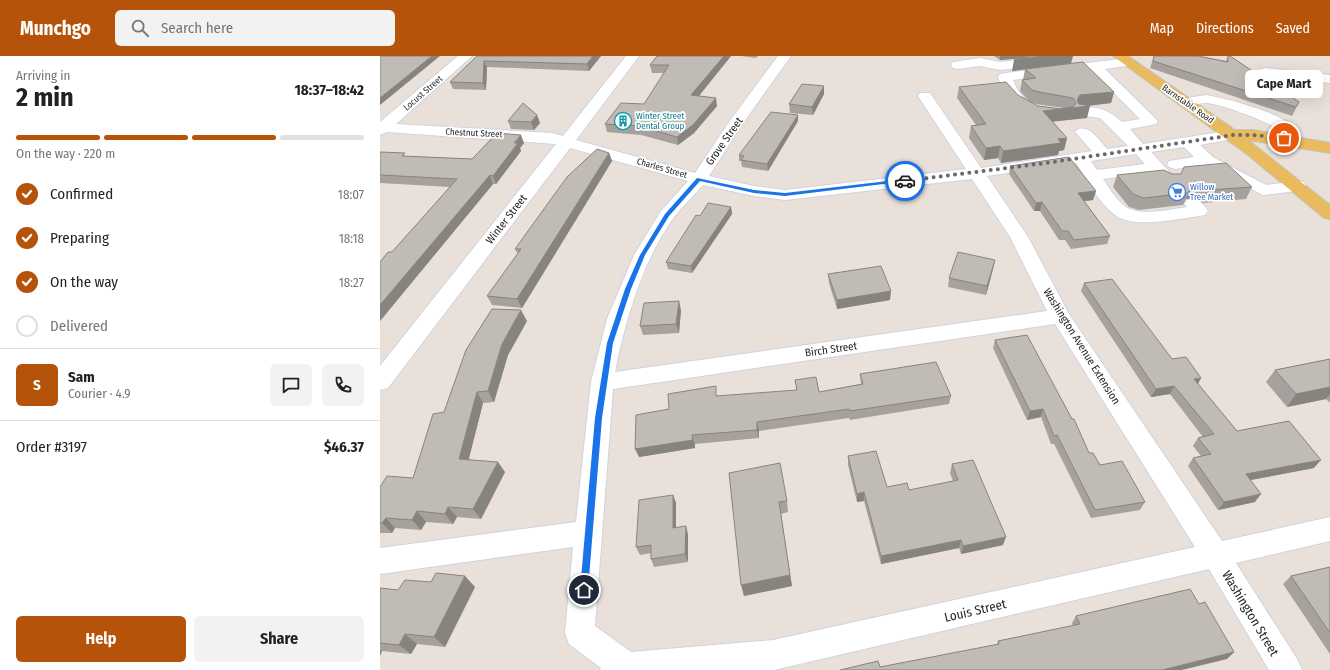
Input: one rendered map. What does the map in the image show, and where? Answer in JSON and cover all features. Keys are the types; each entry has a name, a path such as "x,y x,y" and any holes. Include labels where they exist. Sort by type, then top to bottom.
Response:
{"main road":[{"name":"Barnstable Road","path":"1123,59 1233,135 1298,186 1330,214"},
{"path":"1233,135 1253,135 1291,140 1330,148"}],"street":[{"name":"Locust Street","path":"381,128 466,56"},
{"name":"Winter Street","path":"380,382 633,56"},
{"name":"Grove Street","path":"623,669 580,633 602,382 610,343 617,319 643,255 667,215 699,179 734,125 785,56"},
{"path":"958,65 980,62 1000,66 1114,56"},
{"path":"1038,111 1025,107 1016,99 1006,83 1005,77 1096,67 1123,59"},
{"path":"1096,67 1151,122 1119,127"},
{"path":"1265,72 1330,79"},
{"name":"Washington Avenue Extension","path":"925,96 1018,237 1060,316 1216,555"},
{"path":"1186,102 1206,99 1226,103 1278,122 1289,131 1291,140"},
{"path":"1082,112 1099,112 1105,115 1119,127 1170,181"},
{"name":"Chestnut Street","path":"381,128 520,136 567,142"},
{"path":"1083,132 1104,155"},
{"name":"Charles Street","path":"567,142 699,179 754,191 785,195 977,173 1233,135"},
{"path":"1188,142 1207,160 1263,190 1298,186"},
{"path":"1081,158 1113,204 1127,214 1159,215 1199,211 1193,204"},
{"path":"1175,164 1207,160"},
{"path":"1093,175 1156,167"},
{"name":"Birch Street","path":"602,382 1060,316"},
{"name":"Louis Street","path":"623,669 773,655 1330,529"},
{"path":"380,561 588,533"},
{"name":"Washington Street","path":"1216,555 1286,670"}],"building":[{"path":"380,56 432,56 380,98"},
{"path":"477,56 593,56 587,64 484,61 483,83 450,82"},
{"path":"657,56 724,56 691,95 716,98 693,125 677,137 639,126 605,124 621,103 644,104 669,65 650,65"},
{"path":"1044,56 1014,60 1029,57"},
{"path":"1154,56 1198,56 1228,62 1228,56 1230,56 1299,102 1296,107 1153,61"},
{"path":"1083,62 1114,92 1080,95 1077,100 1079,104 1090,106 1043,111 1067,138 1058,139 1061,143 1003,151 1000,146 986,148 971,126 986,124 959,87 1006,82 1018,95 1038,106 1061,109 1073,107 1076,103 1073,98 1032,90 1022,80 1036,78 1025,69"},
{"path":"802,84 824,86 812,107 789,104"},
{"path":"523,103 537,115 531,122 508,121"},
{"path":"771,112 798,115 767,164 741,160 744,156 739,155"},
{"path":"497,133 521,135 514,143 518,143 493,176 490,175 380,305 380,262 388,252 392,252 457,179 380,175 380,152 405,153 402,156 472,159"},
{"path":"597,149 609,153 517,299 487,296 521,249 515,249 567,177"},
{"path":"1069,157 1096,191 1078,193 1110,236 1074,240 1068,231 1062,231 1042,202 1036,203 1010,166"},
{"path":"1226,163 1252,187 1209,190 1196,186 1191,187 1188,193 1144,198 1133,194 1117,175 1164,170 1172,174 1181,174 1184,167"},
{"path":"708,203 731,207 691,266 666,262 696,215 700,216"},
{"path":"958,252 995,260 987,286 949,278"},
{"path":"881,266 891,291 837,300 828,274"},
{"path":"1112,279 1172,359 1186,357 1201,378 1194,379 1237,431 1289,421 1321,460 1246,474 1261,494 1224,502 1193,458 1211,454 1198,438 1214,434 1174,386 1156,389 1084,283"},
{"path":"679,301 676,324 640,326 644,303"},
{"path":"492,309 521,310 502,344 488,391 477,392 459,459 498,462 473,509 448,507 445,514 417,511 412,520 386,518 382,523 380,523 380,487 387,476 413,478 433,414 444,412 466,350"},
{"path":"1027,335 1072,419 1074,419 1089,453 1093,453 1100,465 1122,461 1145,502 1095,510 1057,435 1054,436 1043,409 1030,411 995,340"},
{"path":"1330,359 1330,387 1296,394 1275,370"},
{"path":"936,362 951,396 850,411 849,409 757,422 757,430 692,435 693,440 635,449 636,415 669,409 668,394 716,386 716,396 797,390 795,380 816,377 819,392 863,384 860,374"},
{"path":"876,451 887,487 907,483 909,490 958,480 952,464 973,460 1006,537 963,546 961,540 881,556 864,492 857,494 848,456"},
{"path":"780,463 787,501 779,502 790,575 741,585 729,473"},
{"path":"673,495 673,528 686,526 685,554 651,559 651,545 636,547 639,500"},
{"path":"1330,567 1330,633 1291,576"},
{"path":"436,573 465,576 434,637 405,634 399,645 380,643 380,588 398,590 405,580 431,582"},
{"path":"1190,589 1199,604 1205,602 1234,652 1162,670 840,670 878,661 880,667 999,644 998,641 1080,624 1076,616"}],"way so far":[{"path":"905,181 977,173 1233,135 1284,138"}],"place":[{"name":"Winter Street Dental Group","path":"623,121"},
{"name":"Cape Mart","path":"1284,138"},
{"name":"Willow Tree Market","path":"1177,192"}],"route":[{"path":"584,590 598,418 602,382 610,343 628,289 643,255 667,215 699,179 754,191 785,195 905,181"}]}
